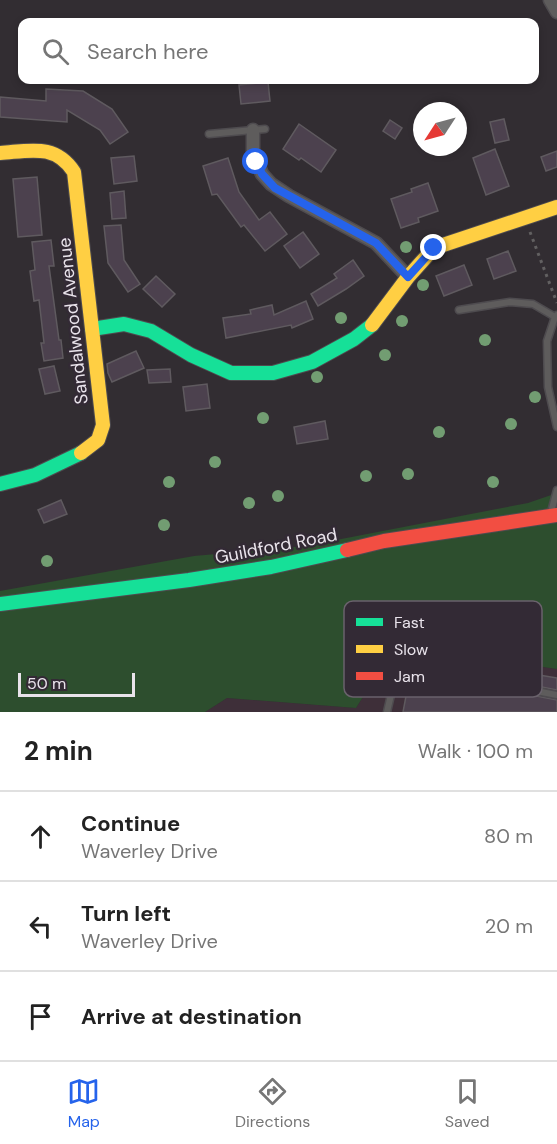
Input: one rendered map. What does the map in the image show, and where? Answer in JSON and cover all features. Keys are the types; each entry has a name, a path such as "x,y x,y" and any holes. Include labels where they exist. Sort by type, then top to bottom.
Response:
{"street":[{"path":"550,0 557,12"},
{"path":"259,130 253,151 262,174 271,184 376,243 408,277"},
{"name":"Sandalwood Avenue","path":"0,153 49,151 64,158 74,172 103,425 98,440 77,456 35,475 0,484"},
{"path":"92,329 124,324 151,331 191,356 231,373 273,373 312,362 354,339 373,324 408,277 434,248 557,207"},
{"name":"Guildford Road","path":"0,604 271,567 384,541 554,515"}],"lane":[{"path":"209,134 259,130"},
{"path":"459,310 510,302 533,304 556,316 547,341 548,387 557,427"},
{"path":"554,515 557,490"},
{"path":"542,691 557,694"},
{"path":"387,712 390,697"}],"path":[{"path":"524,218 557,303"}],"shaded area":[{"path":"542,667 557,669 557,712 205,712 227,698 356,708 363,697 542,697"}],"green space":[{"path":"557,493 557,669 542,667 542,601 344,601 344,697 363,697 356,708 227,698 205,712 0,712 0,591 194,556 305,546 528,503"}],"building":[{"path":"268,84 270,101 241,104 239,85"},
{"path":"46,89 83,91 112,109 128,132 110,144 100,130 67,110 67,122 0,117 0,97 46,101"},
{"path":"504,119 509,140 495,143 490,122"},
{"path":"390,120 402,128 395,139 383,131"},
{"path":"299,124 336,150 321,172 283,149"},
{"path":"495,149 509,186 486,195 473,158"},
{"path":"557,151 557,167 546,171 541,157"},
{"path":"134,156 137,181 114,184 111,158"},
{"path":"228,158 239,192 259,220 270,212 287,234 265,251 244,225 241,227 217,194 212,195 203,166"},
{"path":"37,177 42,235 18,237 13,179"},
{"path":"428,183 438,211 418,218 419,222 401,228 391,199 412,192 411,189"},
{"path":"124,191 126,218 112,219 110,193"},
{"path":"121,225 124,260 140,284 128,292 108,263 104,226"},
{"path":"303,232 319,254 300,268 284,246"},
{"path":"51,240 54,266 49,266 63,358 44,361 39,300 34,301 30,271 35,270 32,242"},
{"path":"508,251 516,271 494,279 487,259"},
{"path":"353,260 364,276 318,306 311,294 337,278 334,274"},
{"path":"464,265 472,285 444,296 436,276"},
{"path":"156,276 175,294 162,307 143,289"},
{"path":"306,301 313,319 292,328 291,325 226,338 223,318 251,314 250,310 272,305 274,315"},
{"path":"136,351 144,368 112,382 107,364"},
{"path":"54,366 60,391 45,394 39,369"},
{"path":"170,369 171,382 149,383 147,370"},
{"path":"207,384 210,408 186,411 183,387"},
{"path":"325,421 328,439 297,444 294,427"},
{"path":"61,500 67,514 44,523 38,510"},
{"path":"542,675 557,678 557,690 542,687"},
{"path":"406,697 542,697 557,700 557,712 403,712"}],"traffic: fast":[{"path":"92,329 124,324 151,331 191,355 231,373 273,373 312,362 354,339 372,325"},
{"path":"0,484 35,475 81,453"},
{"path":"0,604 189,580 271,567 347,550"}],"traffic: slow":[{"path":"0,153 32,150 50,153 67,163 74,172 103,425 98,440 81,453"},
{"path":"372,325 408,277 434,248 557,207"}],"traffic: jam":[{"path":"347,550 384,541 557,515"}],"route":[{"path":"256,162 262,174 275,188 376,243 408,277 434,248"}]}
